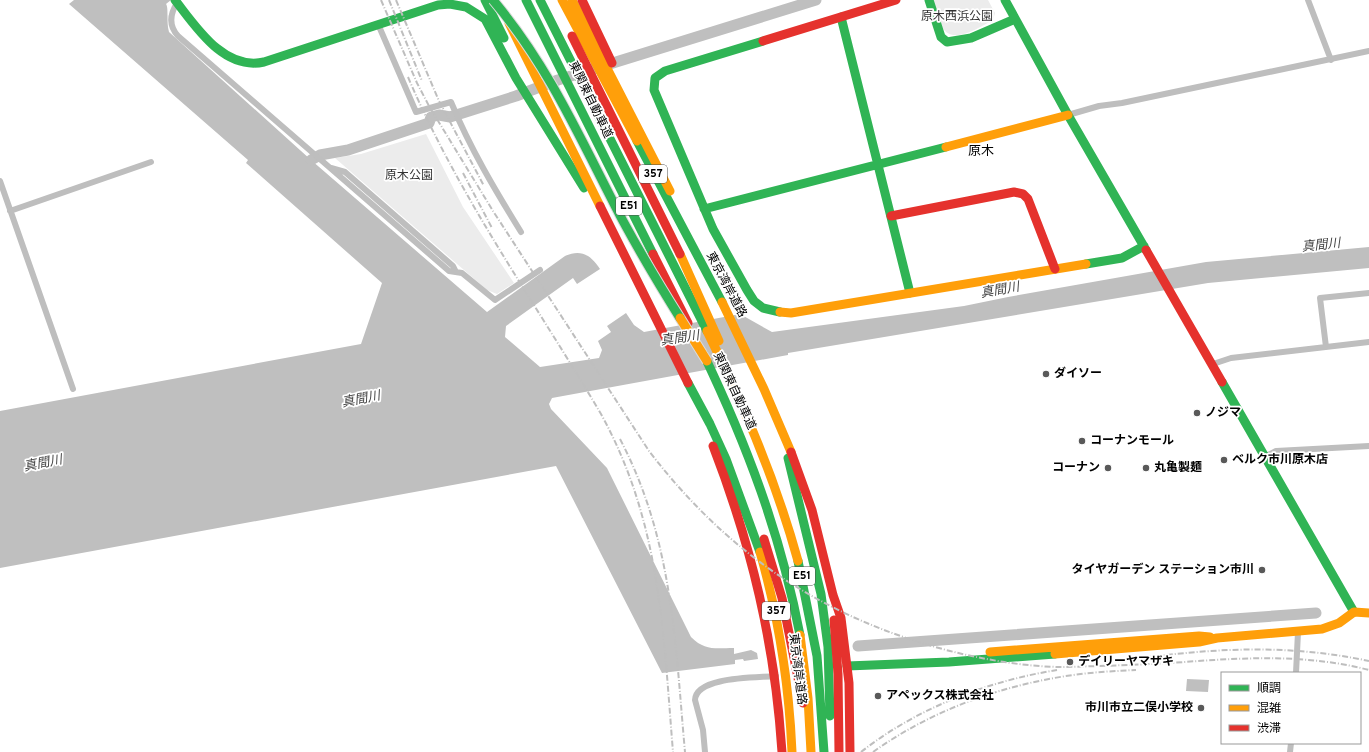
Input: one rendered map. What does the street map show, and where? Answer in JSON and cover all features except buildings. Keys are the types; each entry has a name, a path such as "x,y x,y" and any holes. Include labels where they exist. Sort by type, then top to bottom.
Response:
{"main road":[{"path":"485,0 499,27 515,70"},
{"path":"493,0 524,39 551,80 624,222 707,361"},
{"name":"東京湾岸道路","path":"497,0 734,476 762,554 776,611 786,671 792,752"},
{"name":"東関東自動車道","path":"526,0 707,361 731,411 763,491 789,575 805,660 811,749"},
{"name":"東関東自動車道","path":"540,0 744,409 780,500 800,566 817,658 824,752"},
{"path":"558,0 578,51 702,302 732,373 744,409"},
{"name":"東京湾岸道路","path":"562,0 593,42 722,302 783,432 812,510 833,595 841,618 850,704 850,752"},
{"path":"572,0 593,42 623,85 645,140 722,302"},
{"path":"582,0 593,42"},
{"path":"896,0 665,71 655,78 654,90 713,229 746,290 754,301 768,310 791,313 1125,257 1144,246"},
{"path":"929,0 941,36 947,42 956,42 995,30 1015,19"},
{"path":"1005,0 1068,115 1266,456 1354,612"},
{"path":"176,1 195,26 224,53 233,59 247,64 264,62 441,2 466,7 479,14 492,30 542,118 616,238"},
{"path":"841,17 910,293"},
{"path":"704,208 1068,115"},
{"path":"891,216 1014,192 1020,193 1028,199 1054,269"},
{"name":"東京湾岸道路","path":"707,424 735,501 749,547 765,612 776,676 782,752"},
{"path":"783,432 791,473 824,609 829,681 829,752"},
{"path":"734,476 751,506 768,548 778,581 789,627 811,749"},
{"name":"東京湾岸道路","path":"833,595 838,674 839,752"},
{"path":"846,663 949,659 1200,642 1218,638 1298,632 1333,626 1354,612 1369,613"}],"street":[{"path":"1308,0 1331,60"},
{"path":"176,1 170,17 176,33 330,168 344,172 453,266 456,272 462,273 495,300 540,270"},
{"path":"378,24 416,112 451,102 454,111 491,183 521,232"},
{"path":"1068,115 1099,106 1122,103 1369,51"},
{"path":"10,211 151,162"},
{"path":"0,181 73,390"},
{"path":"1326,347 1320,298 1369,293"},
{"path":"1213,364 1225,359 1369,342"},
{"path":"1266,456 1276,451 1369,446"},
{"path":"1296,672 1298,632"},
{"path":"705,752 703,730 695,700 695,696 700,689 718,682 776,676"}],"green space":[{"name":"原木西浜公園","path":"933,0 988,0 995,13 993,20 981,27 959,35 953,35 942,27"},
{"name":"原木公園","path":"426,134 463,207 514,283 497,294 487,290 335,158 361,154"}],"water":[{"name":"真間川","path":"74,0 171,0 166,4 169,32 311,160 487,312 565,256 581,253 593,260 600,269 577,284 573,278 506,326 505,337 540,367 599,358 602,350 598,341 611,332 607,326 626,313 634,325 644,332 740,314 772,332 964,306 1206,262 1369,247 1369,268 1208,283 788,353 788,355 552,398 549,404 551,409 607,468 691,637 706,647 734,648 734,654 751,650 757,653 758,659 744,661 743,659 735,660 735,664 662,673 556,466 0,568 0,411 361,344 382,283 246,163 248,160 69,4"},
{"path":"1187,679 1209,680 1208,692 1186,691"}],"waterway":[{"path":"311,160 320,155 348,150 429,123 431,117 439,115 450,117 516,96 558,80 816,0"},
{"path":"858,646 1316,613"}],"railway":[{"path":"381,0 417,83 429,106 493,211 649,451 679,488 712,521 745,551 782,577 820,600 860,620 904,637 950,651 1007,662 1036,666 1064,667 1270,658 1320,661 1369,670"},
{"path":"389,0 422,81"},
{"path":"396,0 439,101 484,186"},
{"path":"408,77 450,165 474,207 601,414 621,455 636,496 648,537 656,578 662,621 673,752"},
{"path":"463,173 492,228"},
{"path":"620,439 638,477 651,515 661,553 669,592 674,631 685,752"},
{"path":"1134,659 1223,650 1280,650 1310,652 1369,661"},
{"path":"861,752 906,722 954,699 1005,681 1057,670"},
{"path":"873,752 896,737 943,712 994,693 1046,679 1097,672 1136,670"}],"traffic: fast":[{"path":"175,0 202,34 212,44 236,60 250,63 264,62 438,5"},
{"path":"485,0 504,38"},
{"path":"493,0 514,26 549,80 623,221 680,318"},
{"path":"526,0 653,254"},
{"path":"540,0 707,331"},
{"path":"929,0 941,37 947,42 971,38 1015,19"},
{"path":"1005,0 1068,115 1146,250"},
{"path":"438,5 450,4 466,7 485,19 516,78 584,188"},
{"path":"841,17 910,293"},
{"path":"763,41 665,71 655,78 654,90 713,229 747,290 754,301 763,308 780,312"},
{"path":"637,141 722,302"},
{"path":"704,209 946,147"},
{"path":"1086,264 1122,258 1144,246"},
{"path":"703,353 734,422 761,491 783,562 800,635"},
{"path":"1222,382 1354,612"},
{"path":"688,383 710,424 726,459 760,552"},
{"path":"788,458 821,594 828,647 830,716"},
{"path":"798,561 817,656 824,752"},
{"path":"847,666 949,662 1055,654"}],"traffic: slow":[{"path":"562,0 637,141"},
{"path":"572,0 670,191"},
{"path":"509,23 600,206"},
{"path":"946,147 1068,115"},
{"path":"680,254 719,341"},
{"path":"780,312 791,313 1086,264"},
{"path":"722,302 764,389 791,452"},
{"path":"680,318 707,361"},
{"path":"707,331 734,387 758,444 780,502 798,561"},
{"path":"760,552 778,626 786,676 792,752"},
{"path":"1055,654 1199,642 1217,638 1322,629 1339,623 1354,612 1369,613"},
{"path":"800,635 808,698 811,752"},
{"path":"990,652 1199,636 1210,637"}],"traffic: jam":[{"path":"582,0 612,63"},
{"path":"763,41 896,0"},
{"path":"572,36 680,254"},
{"path":"891,216 1014,192 1023,194 1028,199 1055,269"},
{"path":"600,206 688,383"},
{"path":"1146,250 1222,382"},
{"path":"653,254 688,323"},
{"path":"713,446 739,521 760,596 774,673 782,752"},
{"path":"791,452 812,510 833,595 841,618 849,683 850,752"},
{"path":"764,539 782,598 803,703"},
{"path":"834,620 838,674 839,752"}],"place":[{"name":"ダイソー","path":"1046,374"},
{"name":"ノジマ","path":"1197,413"},
{"name":"コーナンモール","path":"1082,441"},
{"name":"ベルク市川原木店","path":"1224,460"},
{"name":"コーナン","path":"1108,468"},
{"name":"丸亀製麺","path":"1146,468"},
{"name":"タイヤガーデン ステーション市川","path":"1262,570"},
{"name":"デイリーヤマザキ","path":"1070,662"},
{"name":"アペックス株式会社","path":"878,696"},
{"name":"市川市立二俣小学校","path":"1201,708"}],"district":[{"name":"原木","path":"981,152"}]}
